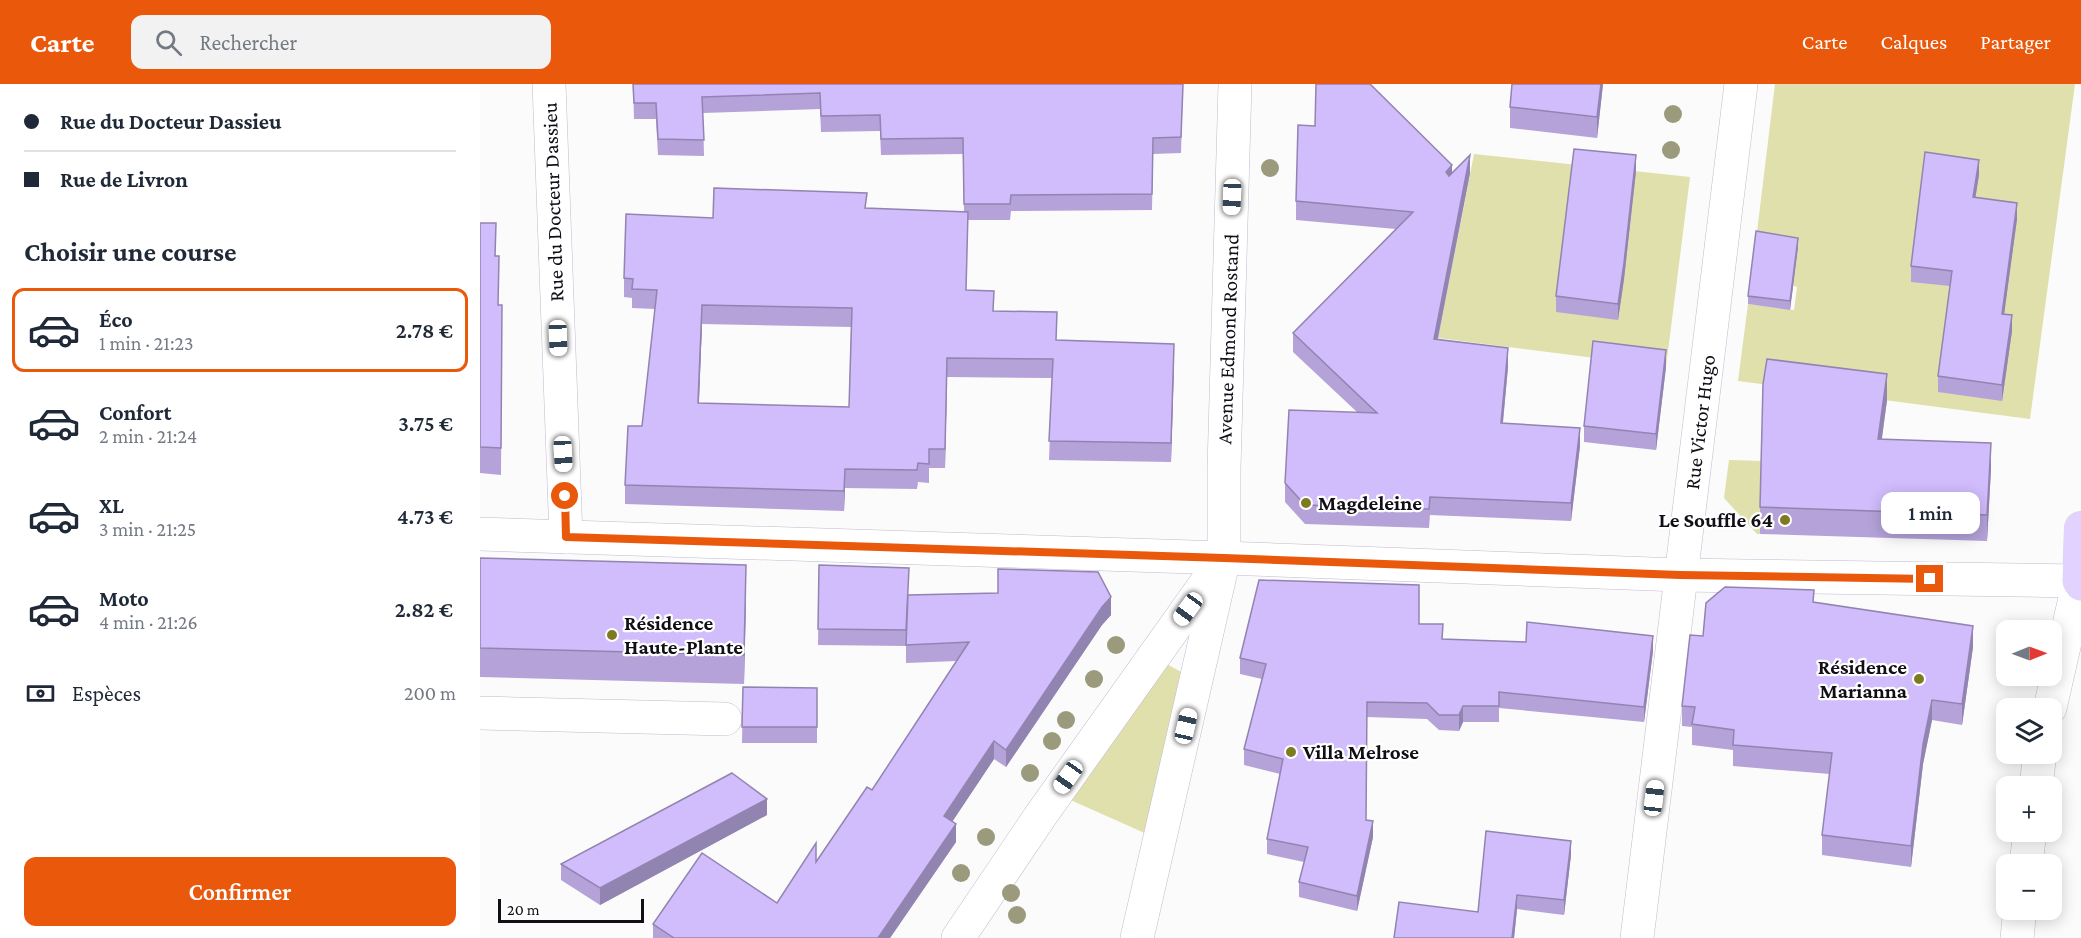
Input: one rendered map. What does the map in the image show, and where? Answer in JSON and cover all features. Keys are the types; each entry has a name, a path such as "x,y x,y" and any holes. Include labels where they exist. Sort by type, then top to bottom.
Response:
{"main road":[{"path":"2080,581 2081,528"}],"street":[{"name":"Rue du Docteur Dassieu","path":"549,84 566,537"},
{"name":"Avenue Edmond Rostand","path":"1137,938 1224,558 1224,468 1235,84"},
{"name":"Rue Victor Hugo","path":"1637,938 1741,84"},
{"path":"480,534 1680,575 2080,581 2052,698"},
{"path":"958,938 1041,815 1224,558"},
{"path":"480,713 725,719"},
{"path":"2016,938 2018,920"}],"green space":[{"path":"1775,84 2075,84 2030,419 1738,381 1748,304 1794,310 1797,287 1793,286 1756,240"},
{"path":"1474,154 1690,177 1666,367 1438,338"},
{"path":"1729,460 1762,461 1760,534 1757,534 1724,498"},
{"path":"1161,661 1187,675 1149,835 1066,798"}],"building":[{"path":"633,84 1183,84 1181,137 1153,138 1152,194 1011,195 1010,204 964,204 963,138 881,139 880,115 821,116 820,93 702,97 704,140 658,139 656,103 634,103"},
{"path":"1316,84 1370,84 1452,165 1446,172 1449,176 1470,155 1434,339 1508,348 1501,423 1580,428 1571,503 1430,497 1429,509 1305,505 1285,483 1289,410 1377,413 1293,333 1413,212 1296,201 1298,125 1315,126"},
{"path":"1512,84 1601,84 1597,117 1510,107"},
{"path":"1574,149 1636,155 1618,304 1556,296"},
{"path":"1925,152 1979,160 1973,197 2017,203 2002,314 2012,315 2002,385 1938,376 1952,271 1911,266"},
{"path":"714,188 867,193 865,208 968,212 966,290 994,291 993,311 1057,312 1056,340 1174,344 1171,443 1049,441 1053,359 947,358 945,449 929,449 929,464 918,463 917,470 845,469 844,491 625,485 628,426 642,426 657,290 632,289 633,279 624,278 626,214 713,218","holes":["702,305 852,308 849,407 698,403"]},
{"path":"480,223 496,223 495,256 499,256 498,305 502,305 501,448 480,447"},
{"path":"1756,231 1798,238 1790,301 1748,296"},
{"path":"1593,341 1666,350 1656,434 1584,426"},
{"path":"1767,359 1887,374 1878,439 1991,443 1987,515 1760,507 1763,384"},
{"name":"Résidence Haute-Plante","path":"480,558 746,565 744,655 480,648"},
{"path":"819,565 909,568 906,630 818,629"},
{"path":"998,569 1098,572 1111,597 1006,750 994,741 944,816 956,824 878,938 674,938 653,924 702,853 777,903 816,843 816,862 867,787 872,790 969,642 906,645 908,595 998,593"},
{"path":"1259,580 1419,585 1419,624 1443,624 1442,639 1526,642 1527,622 1653,636 1644,707 1499,692 1499,706 1463,706 1459,715 1439,715 1427,703 1367,702 1366,820 1373,821 1357,896 1299,882 1308,847 1267,839 1283,759 1244,749 1266,664 1240,658"},
{"path":"1725,587 1814,590 1813,602 1973,626 1962,704 1932,700 1923,744 1911,846 1822,835 1832,753 1733,745 1734,730 1692,724 1695,707 1682,706 1690,635 1703,636 1706,603"},
{"path":"743,687 817,688 817,727 742,727"},
{"path":"732,773 767,799 600,888 561,864"},
{"path":"1486,831 1571,841 1564,900 1517,895 1512,938 1394,938 1399,902 1478,912"}],"place":[{"name":"Magdeleine","path":"1306,503"},
{"name":"Le Souffle 64","path":"1785,520"},
{"name":"Résidence Haute-Plante","path":"612,635"},
{"name":"Résidence Marianna","path":"1919,679"},
{"name":"Villa Melrose","path":"1291,752"}],"route":[{"path":"565,496 566,537 1680,575 1930,579"}]}
